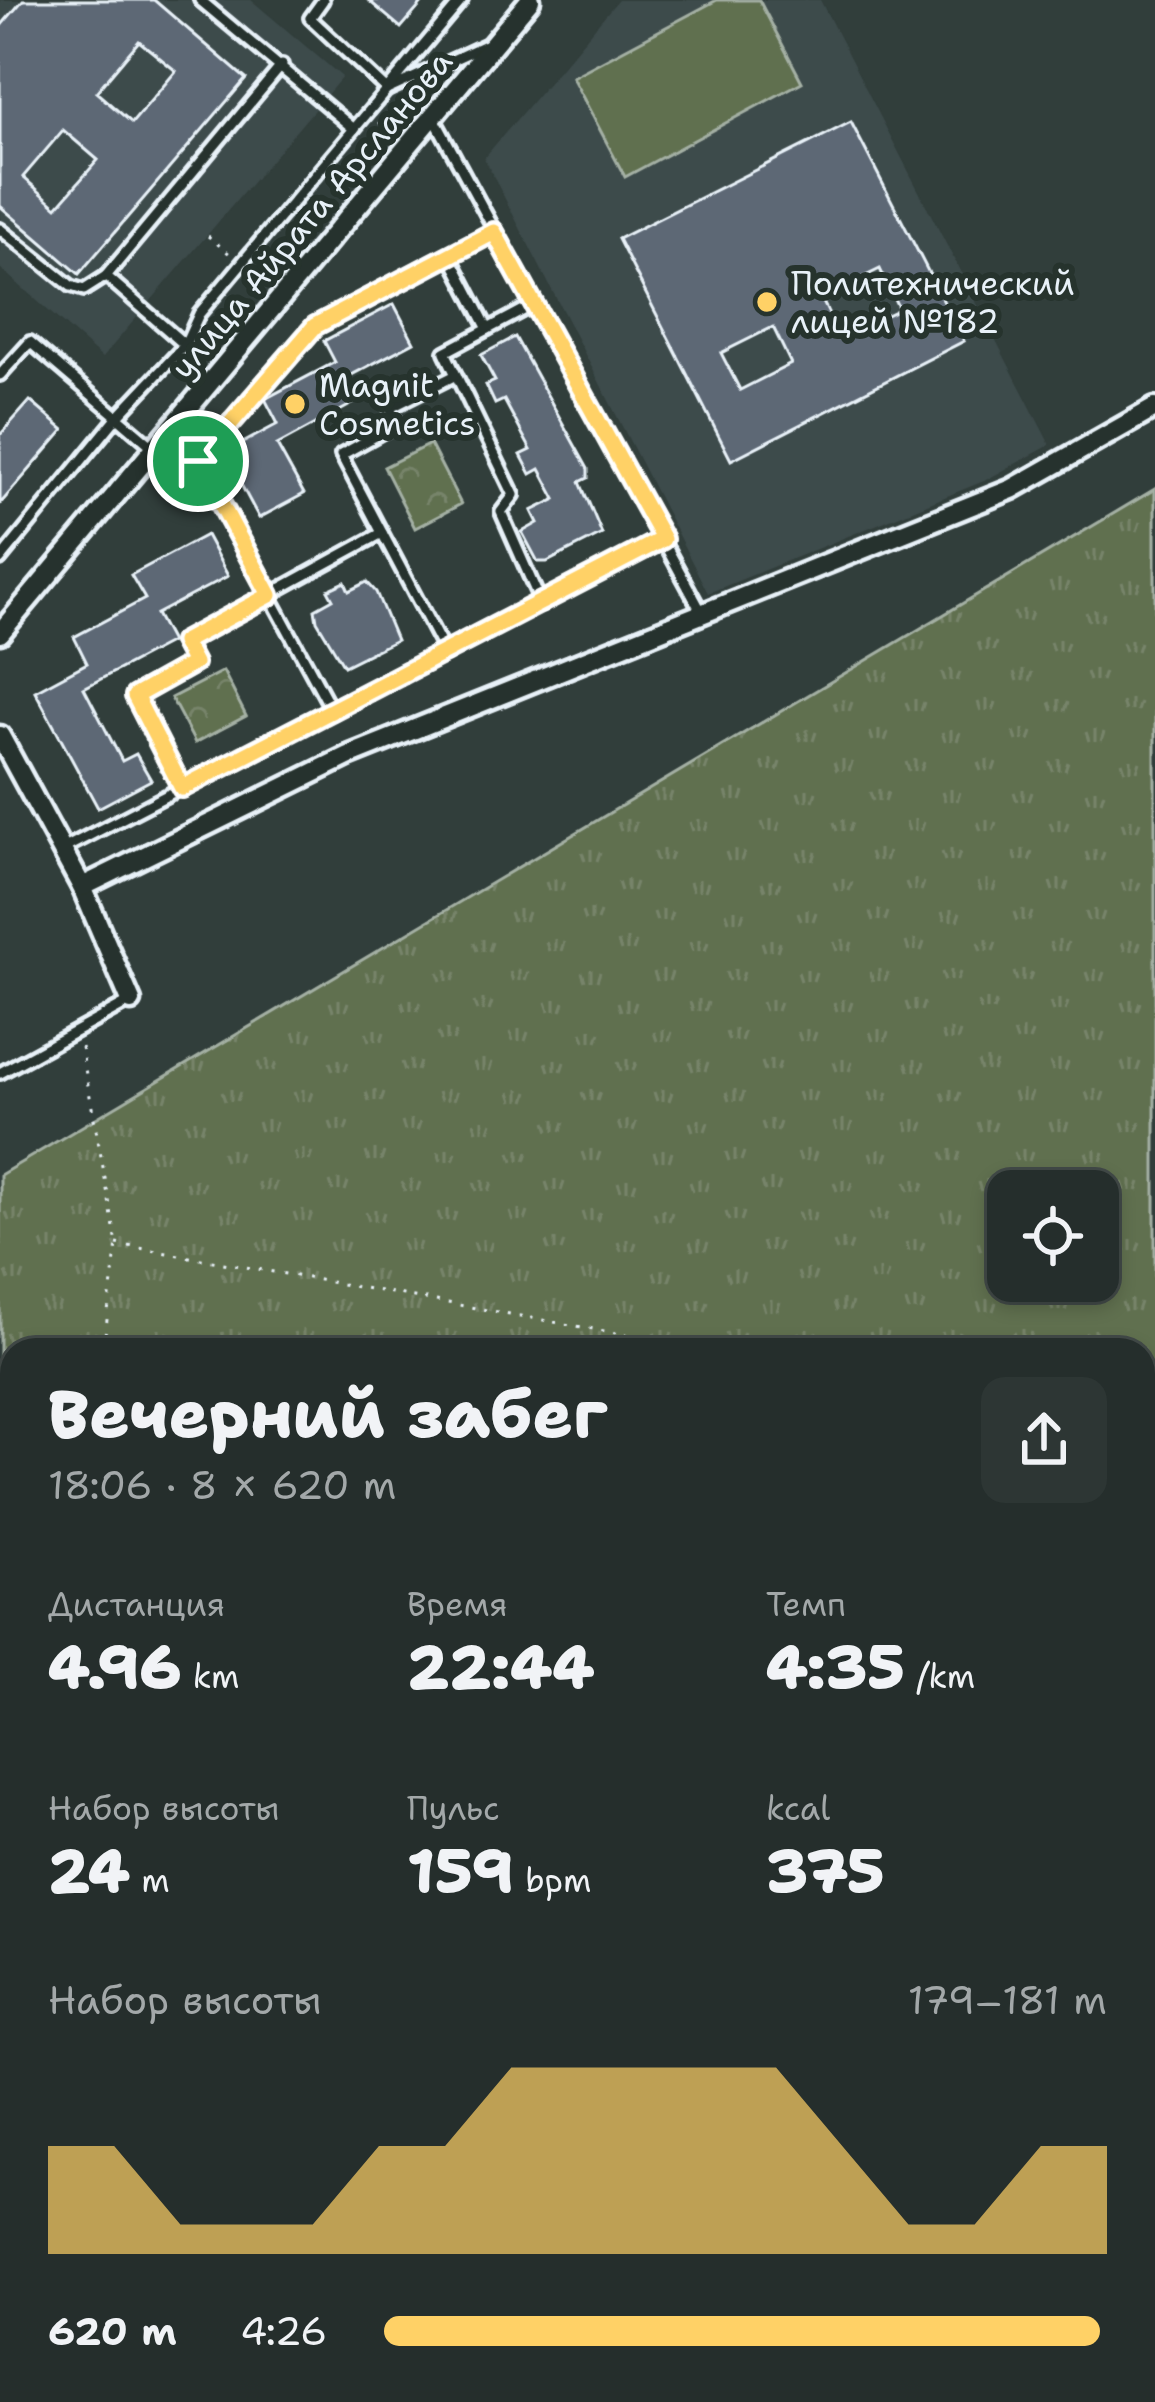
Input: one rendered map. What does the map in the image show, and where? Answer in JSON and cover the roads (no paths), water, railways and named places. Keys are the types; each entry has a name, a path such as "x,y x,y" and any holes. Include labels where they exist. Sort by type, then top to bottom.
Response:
{"street":[{"name":"улица Айрата Арсланова","path":"0,633 530,0"},
{"path":"82,887 347,756 1012,489 1155,408"},
{"path":"0,736 82,887 131,1001"}],"lane":[{"path":"200,0 354,129"},
{"path":"323,0 310,18 387,90"},
{"path":"0,560 118,416 185,345 199,314 462,0"},
{"path":"387,90 496,40"},
{"path":"0,229 70,286 84,290 106,276 282,65"},
{"path":"434,118 702,613"},
{"path":"198,461 315,326 494,232"},
{"path":"449,256 488,329"},
{"path":"106,276 185,345"},
{"path":"533,305 445,352 514,495 501,512 542,605"},
{"path":"0,375 30,341 153,448"},
{"path":"446,654 340,454 397,424 390,408 456,375"},
{"path":"175,421 333,712"},
{"path":"182,788 135,696 194,663 183,642 382,533"},
{"path":"61,850 663,539"},
{"path":"0,1073 131,1001"}],"place":[{"name":"Политехнический лицей №182","path":"767,302"},
{"name":"Magnit Cosmetics","path":"295,404"}]}
